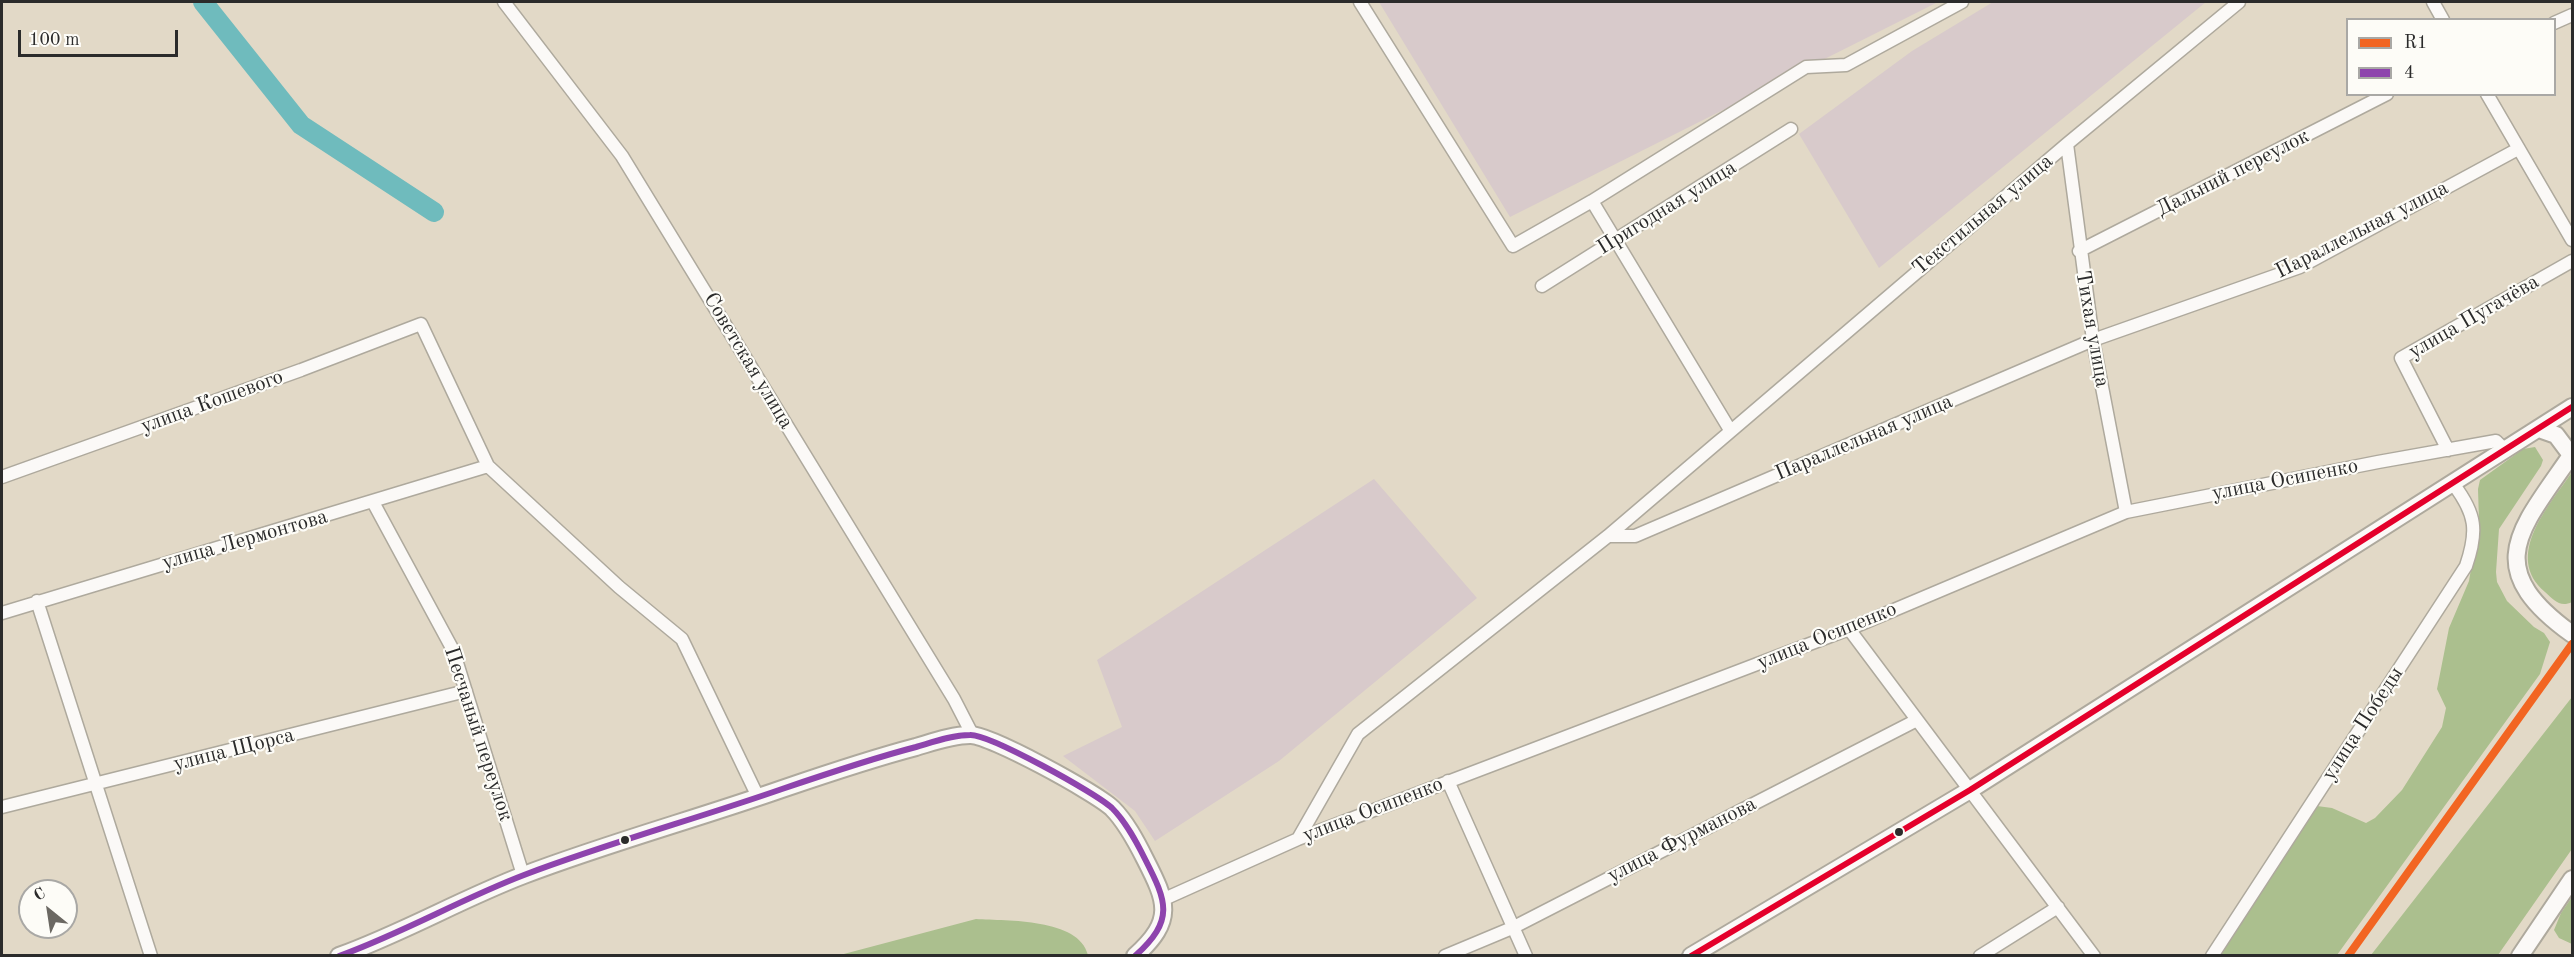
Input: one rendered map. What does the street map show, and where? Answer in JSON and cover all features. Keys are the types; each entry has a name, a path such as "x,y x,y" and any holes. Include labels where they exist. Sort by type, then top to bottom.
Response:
{"main road":[{"path":"1691,956 1970,790 2454,485 2572,407"},
{"path":"2539,429 2556,435 2572,454 2524,526 2518,543 2516,562 2529,597 2568,631"},
{"path":"339,956 408,929 523,875 897,752 972,734 1031,760 1112,808 1136,842 1162,900 1162,921 1158,932 1135,956"},
{"path":"2520,956 2572,879"}],"street":[{"name":"Советская улица","path":"504,2 622,156 954,699 972,734"},
{"path":"1360,2 1513,246 1592,201 1806,67 1846,65 1962,2"},
{"name":"Текстильная улица","path":"1608,536 2067,144 2239,2"},
{"path":"2433,2 2442,18"},
{"path":"2556,22 2572,15"},
{"name":"Дальний переулок","path":"2079,251 2383,96"},
{"path":"2488,96 2572,240"},
{"name":"Пригодная улица","path":"1542,286 1791,129"},
{"name":"Тихая улица","path":"2067,144 2079,251 2093,340 2126,512"},
{"name":"Параллельная улица","path":"1608,536 1635,536 2093,340 2300,267 2518,149"},
{"path":"1592,201 1730,430"},
{"name":"улица Пугачёва","path":"2448,450 2401,358 2572,261"},
{"name":"улица Кошевого","path":"2,477 301,370 421,324 488,466"},
{"name":"улица Осипенко","path":"1162,900 1298,839 1849,629 2126,512 2496,441 2506,451"},
{"path":"488,466 619,587 682,639 758,797"},
{"name":"улица Лермонтова","path":"2,613 488,466"},
{"name":"улица Победы","path":"2212,956 2466,566 2474,520 2467,502 2454,485"},
{"name":"Песчаный переулок","path":"373,502 453,650 523,875"},
{"path":"1298,839 1358,734 1608,536"},
{"path":"37,602 94,786 151,956"},
{"path":"1849,629 2094,956"},
{"name":"улица Щорса","path":"2,807 94,786 466,691"},
{"name":"улица Фурманова","path":"1445,956 1512,928 1917,720"},
{"path":"1448,781 1526,956"},
{"path":"1980,956 2058,907"}],"shaded area":[{"path":"1379,2 1938,2 1510,217"},
{"path":"1993,2 2206,2 1879,268 1799,134 1912,51"},
{"path":"1374,479 1477,598 1279,761 1155,841 1135,811 1063,756 1122,727 1097,660"}],"green space":[{"path":"2535,447 2543,460 2499,529 2496,572 2497,582 2507,601 2534,627 2544,633 2550,642 2540,674 2337,955 2206,956 2317,806 2332,808 2366,823 2375,818 2402,790 2442,727 2446,708 2437,689 2449,628 2469,581 2479,521 2480,480 2523,449"},
{"path":"2572,472 2572,602 2564,604 2557,602 2545,592 2533,578 2528,563 2529,547 2534,531 2542,515"},
{"path":"2572,697 2572,849 2498,955 2371,955"},
{"path":"2572,897 2572,944 2559,938 2554,930 2561,913"},
{"path":"976,919 1023,922 1057,928 1071,934 1082,943 1088,955 840,955"}],"waterway":[{"path":"203,2 301,125 434,212"}],"transit line":[{"path":"1691,956 1970,790 2572,407"},
{"name":"R1","path":"2348,956 2572,644"},
{"name":"4","path":"339,956 501,884 556,863 865,762 943,739 970,735 998,744 1065,778 1112,808 1122,819 1153,874 1162,899 1162,921 1157,932 1135,956"}]}
